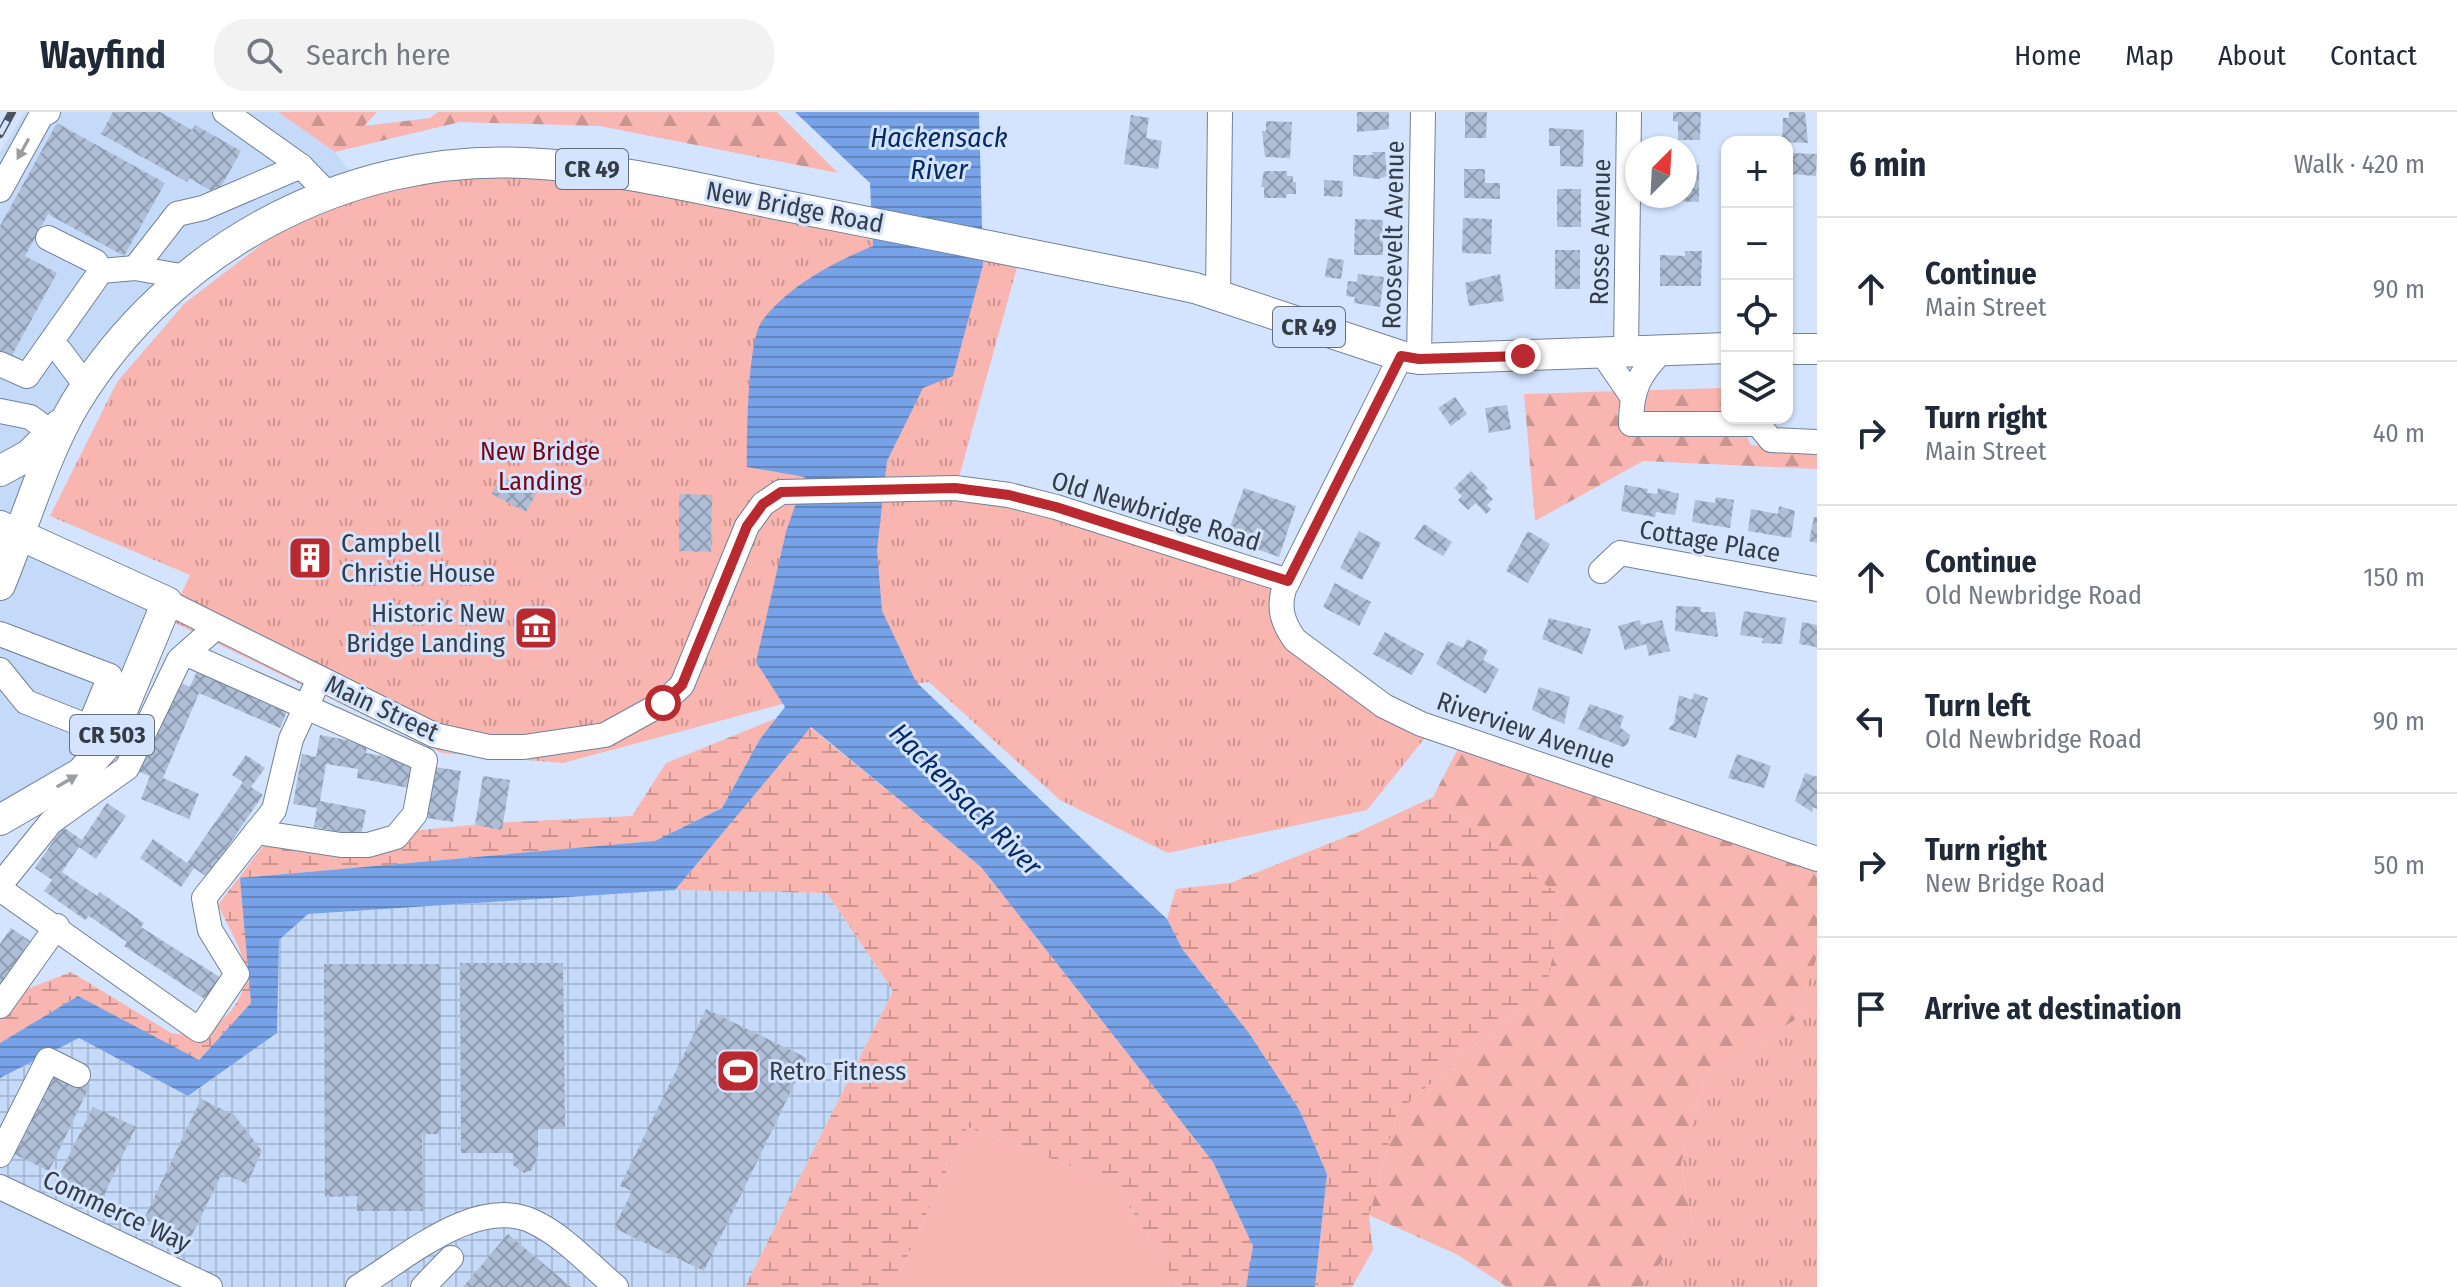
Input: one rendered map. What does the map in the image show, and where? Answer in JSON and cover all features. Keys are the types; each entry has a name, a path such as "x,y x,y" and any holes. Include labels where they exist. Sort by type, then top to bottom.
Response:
{"main road":[{"name":"New Bridge Road","path":"0,585 10,531 81,396 149,309 186,277 273,218 327,193 420,170 465,163 522,163 630,175 1143,277 1410,357 1721,348"},
{"path":"1793,349 1817,349"},
{"path":"0,471 29,455 52,433 81,396"},
{"name":"Main Street","path":"10,531 167,602"},
{"name":"CR 503","path":"0,820 81,773 109,742 167,602"}],"street":[{"path":"0,190 42,114 48,112"},
{"path":"225,112 301,166 327,193"},
{"path":"1218,297 1220,112"},
{"name":"Roosevelt Avenue","path":"1410,357 1423,112"},
{"name":"Rosse Avenue","path":"1615,353 1629,112"},
{"path":"135,268 177,214 203,208 301,166"},
{"path":"48,238 96,262 101,271"},
{"path":"101,271 135,268 186,277"},
{"path":"0,364 27,376 51,347 101,271"},
{"path":"51,347 60,351 81,396"},
{"path":"1631,395 1642,370 1663,350"},
{"path":"1615,353 1631,395 1631,424 1758,424 1771,440 1817,442"},
{"path":"1288,581 1410,357"},
{"path":"0,411 30,417 52,433"},
{"name":"Old Newbridge Road","path":"900,488 955,488 1021,498 1288,581"},
{"name":"Main Street","path":"167,602 434,735 489,747 524,747 605,735 663,703 682,685 747,526 763,504 781,492 900,488"},
{"name":"Cottage Place","path":"1601,571 1620,553 1817,589"},
{"name":"Riverview Avenue","path":"1288,581 1280,603 1284,625 1295,640 1384,706 1421,724 1817,859"},
{"path":"216,627 179,660 127,768 51,822 0,887 199,1030 237,974 210,930 204,898 274,810 291,739 319,679"},
{"path":"6,637 110,676 89,727 26,702 0,669 6,637"},
{"path":"187,654 425,760 415,814 396,837 368,845 341,845 256,832"},
{"path":"0,1006 57,926"},
{"path":"0,1155 48,1060 78,1075"},
{"name":"Commerce Way","path":"1,1189 210,1287"},
{"path":"358,1287 461,1223 499,1214 516,1216 546,1228 616,1287"},
{"path":"423,1287 451,1258"}],"shaded area":[{"path":"25,112 278,112 335,152 360,184 273,218 120,342 21,535 167,602 109,742 0,820 0,153"},
{"path":"675,890 827,893 893,991 745,1287 213,1287 0,1191 0,1078 79,1038 189,1096 276,1033 279,940 308,914"},
{"path":"0,1191 213,1287 0,1287"}],"green space":[{"path":"278,112 377,112 364,126 430,118 438,112 777,112 838,173 600,126 460,122 335,152"},
{"name":"New Bridge Landing","path":"468,174 579,174 1019,260 956,488 1288,581 1284,625 1433,728 1367,810 1168,853 1060,800 929,682 801,699 563,763 442,753 169,620 190,575 50,516 117,382 185,303 270,238 358,195"},
{"path":"1721,388 1721,424 1740,424 1751,445 1817,450 1817,469 1643,461 1535,521 1524,394"},
{"path":"777,718 760,739 722,808 655,841 241,878 251,1003 198,1061 78,996 0,1043 0,1012 6,997 71,972 171,1033 200,1032 225,1017 235,1006 245,978 242,956 218,905 264,845 493,823 632,816 666,763"},
{"path":"810,727 981,867 1213,1162 1253,1246 1246,1287 1175,1287 1177,1283 1114,1182 967,1127 893,1287 745,1287 893,991 827,893 675,890"},
{"path":"1463,739 1817,859 1817,957 1797,1019 1706,1074 1681,1164 1692,1222 1642,1287 1507,1287 1458,1255 1369,1215 1397,1113 1492,1030 1544,994 1564,900 1433,797"},
{"path":"1433,797 1564,899 1545,994 1492,1030 1397,1113 1369,1215 1373,1250 1352,1287 1315,1287 1327,1174 1300,1111 1249,1033 1183,950 1167,919 1176,889 1230,883 1358,832"},
{"path":"1817,957 1817,1287 1642,1287 1692,1222 1681,1164 1706,1074 1797,1019"},
{"path":"967,1127 1114,1182 1177,1283 1175,1287 893,1287"}],"water":[{"name":"Hackensack River","path":"795,112 979,112 983,265 953,376 923,388 887,461 877,550 882,611 916,682 1167,919 1183,950 1249,1033 1300,1111 1327,1174 1315,1287 1246,1287 1253,1246 1213,1162 981,867 811,727 675,890 308,914 279,940 277,1033 188,1096 79,1038 0,1078 0,1043 78,996 199,1060 251,1003 240,878 655,841 722,808 760,739 785,707 756,662 786,532 805,477 747,467 749,391 757,332 773,308 798,286 873,246 870,183"}],"building":[{"path":"113,112 160,112 192,130 195,125 241,151 217,194 189,178 187,182 101,134"},
{"path":"1357,112 1389,112 1389,129 1357,132"},
{"path":"1465,112 1487,112 1486,138 1465,138"},
{"path":"1673,112 1701,112 1700,140 1697,136 1678,136 1678,122 1673,121"},
{"path":"1789,112 1805,112 1808,143 1793,142 1793,136 1782,136 1783,118 1789,118"},
{"path":"1131,115 1149,118 1146,138 1162,141 1158,169 1124,164"},
{"path":"1266,121 1292,122 1290,158 1265,157 1262,131 1266,131"},
{"path":"57,123 165,183 124,256 48,214 25,256 57,273 11,357 0,351 0,226"},
{"path":"1549,128 1584,130 1583,167 1560,166 1560,146 1549,146"},
{"path":"1372,152 1385,152 1387,176 1378,179 1353,176 1353,155 1373,155"},
{"path":"1793,153 1817,154 1816,176 1793,174"},
{"path":"1697,165 1699,165 1697,202"},
{"path":"1464,169 1485,169 1485,183 1500,183 1500,199 1464,198"},
{"path":"1264,171 1287,171 1287,176 1293,176 1293,182 1296,182 1296,194 1287,194 1286,198 1264,198 1264,187 1261,187"},
{"path":"1324,180 1343,181 1342,197 1324,196"},
{"path":"1557,189 1581,189 1581,227 1557,227"},
{"path":"1463,218 1492,219 1491,254 1462,253"},
{"path":"1355,219 1383,220 1383,255 1354,255"},
{"path":"1555,250 1580,250 1580,289 1555,289"},
{"path":"1685,251 1702,251 1701,286 1660,286 1660,255 1685,256"},
{"path":"1328,258 1344,260 1341,279 1325,277"},
{"path":"1358,274 1384,277 1380,307 1354,303 1355,297 1346,296 1348,281 1357,282"},
{"path":"1500,274 1504,301 1469,306 1465,283"},
{"path":"1455,397 1467,414 1451,426 1438,408"},
{"path":"1507,405 1511,429 1489,433 1485,408"},
{"path":"1471,471 1488,488 1485,491 1493,499 1487,505 1491,509 1486,514 1476,503 1468,510 1458,500 1462,496 1454,488"},
{"path":"501,476 536,494 526,512 492,494"},
{"path":"1625,485 1648,489 1647,493 1657,494 1658,488 1679,494 1675,515 1656,512 1655,517 1621,511"},
{"path":"1244,488 1296,506 1279,557 1226,538"},
{"path":"679,494 712,495 711,552 679,551"},
{"path":"1716,497 1734,500 1730,528 1692,522 1695,500 1715,503"},
{"path":"1779,506 1795,511 1791,538 1748,531 1751,509 1778,514"},
{"path":"1814,517 1817,517 1817,543 1809,541"},
{"path":"1424,524 1452,542 1443,556 1414,539"},
{"path":"1359,531 1381,543 1362,580 1340,568"},
{"path":"1528,531 1550,544 1528,583 1506,571"},
{"name":"Campbell Christie House","path":"315,535 326,543 322,550 330,555 315,577 289,560 304,538 310,542"},
{"path":"1335,583 1371,602 1359,626 1323,607"},
{"path":"1676,606 1701,607 1701,612 1715,612 1718,637 1675,631"},
{"path":"1744,611 1786,618 1782,644 1762,643 1763,638 1740,635"},
{"name":"Historic New Bridge Landing","path":"549,617 550,638 523,640 521,619"},
{"path":"1549,618 1591,629 1582,654 1542,639"},
{"path":"1640,620 1641,625 1662,620 1670,651 1649,656 1646,644 1625,650 1618,626"},
{"path":"1802,622 1817,625 1817,647 1799,644"},
{"path":"1385,632 1424,654 1412,675 1373,654"},
{"path":"1467,639 1488,650 1483,660 1499,669 1486,694 1436,664 1448,641 1463,648"},
{"path":"199,666 290,704 280,728 199,693 163,778 199,794 189,819 141,799 150,776 137,771 175,680 190,687"},
{"path":"1539,687 1570,697 1564,724 1532,710"},
{"path":"1694,693 1708,698 1696,738 1668,729 1674,723 1679,695 1692,700"},
{"path":"1590,704 1624,716 1620,727 1630,735 1628,744 1623,747 1578,729"},
{"path":"320,735 367,744 366,753 414,762 409,788 357,778 358,769 326,764 320,801 366,810 361,836 314,827 317,808 293,804 302,754 316,757"},
{"path":"1737,754 1771,766 1764,788 1728,778"},
{"path":"246,755 265,768 251,787 263,795 207,877 194,868 181,887 140,858 153,839 187,863 243,782 232,775"},
{"path":"435,767 461,771 453,822 427,818"},
{"path":"1805,773 1817,777 1817,809 1813,807 1812,812 1795,801"},
{"path":"483,776 510,780 502,830 475,825"},
{"path":"107,803 126,816 96,859 79,847 62,872 97,896 100,892 144,923 141,927 221,978 206,1000 124,946 127,942 89,916 85,920 44,891 52,880 35,868 63,827 82,840"},
{"path":"11,928 30,941 0,985 0,944"},
{"path":"460,963 563,963 565,1129 538,1129 538,1155 532,1170 524,1173 513,1165 513,1153 461,1153"},
{"path":"324,964 440,964 441,1134 422,1134 423,1211 357,1211 357,1196 325,1197"},
{"path":"706,1009 807,1058 704,1271 614,1228 632,1191 620,1186"},
{"path":"54,1068 90,1085 49,1171 14,1154"},
{"path":"201,1099 234,1115 262,1151 247,1184 222,1173 189,1241 144,1219"},
{"path":"93,1107 136,1127 102,1199 58,1178"},
{"path":"508,1234 571,1287 463,1287"}],"railway":[{"path":"0,134 12,112"}],"place":[{"name":"Campbell Christie House","path":"310,558"},
{"name":"Historic New Bridge Landing","path":"536,628"},
{"name":"Retro Fitness","path":"738,1071"}],"route":[{"path":"663,703 682,685 747,526 763,504 781,492 955,488 1009,495 1288,581 1401,356 1419,359 1523,356"}]}
